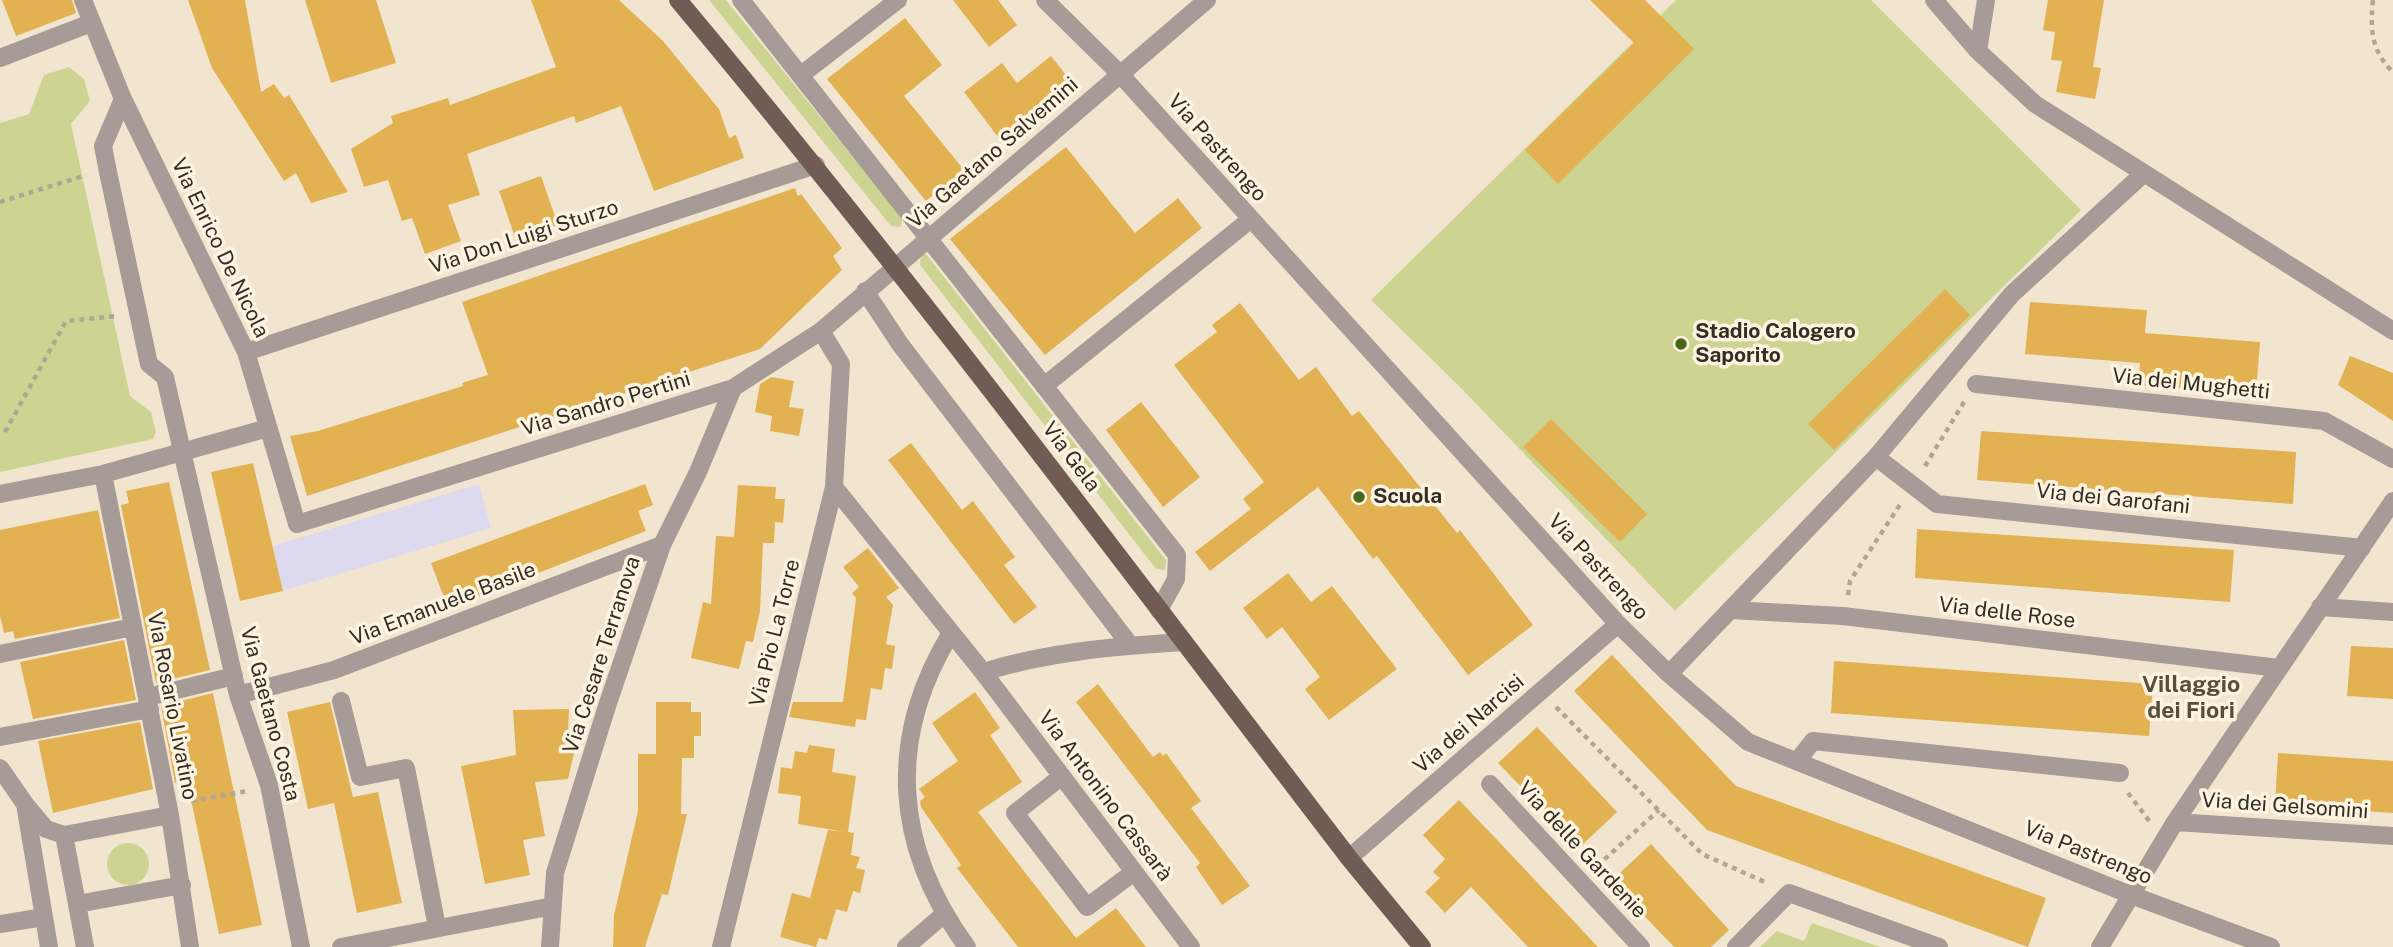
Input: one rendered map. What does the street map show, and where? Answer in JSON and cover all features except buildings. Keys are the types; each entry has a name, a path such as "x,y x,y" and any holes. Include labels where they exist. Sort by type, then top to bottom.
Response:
{"main road":[{"name":"Via Gela","path":"678,0 816,165 896,266 1349,858 1422,947"}],"street":[{"name":"Via Enrico De Nicola","path":"83,0 123,99 246,352 297,524"},
{"path":"741,0 930,237 1177,555 1176,579 1159,610"},
{"path":"801,75 898,0"},
{"name":"Via Pastrengo","path":"1045,0 1120,74 1618,624 1669,674 1748,742 2131,895 2271,947"},
{"name":"Via Gaetano Salvemini","path":"896,266 1207,0"},
{"path":"1934,0 1978,51 2035,104 2393,331"},
{"path":"1978,51 1986,0"},
{"path":"0,58 91,23"},
{"name":"Via Gaetano Costa","path":"123,99 103,146 108,172 149,364 165,377 238,695 269,785 301,947"},
{"name":"Via Don Luigi Sturzo","path":"246,352 816,165"},
{"path":"1669,674 1876,457 2012,294 2142,174"},
{"path":"1044,386 1251,219"},
{"name":"Via Sandro Pertini","path":"297,524 733,388 821,331 896,266"},
{"path":"865,291 900,344 1129,645"},
{"name":"Via Pio La Torre","path":"721,947 834,487 841,364 821,331"},
{"name":"Via dei Mughetti","path":"1976,384 2324,421 2393,459"},
{"name":"Via Cesare Terranova","path":"550,947 555,873 607,706 662,545 698,472 733,388"},
{"path":"0,494 103,474 183,454 268,428"},
{"name":"Via dei Garofani","path":"1876,457 1937,504 2362,548"},
{"name":"Via Rosario Livatino","path":"103,474 169,810 190,947"},
{"name":"Via Antonino Cassarà","path":"834,487 983,672 1191,947"},
{"path":"2101,947 2170,830 2393,502"},
{"name":"Via Emanuele Basile","path":"238,695 334,670 662,545"},
{"path":"2320,607 2393,612"},
{"name":"Via delle Rose","path":"1730,610 1843,616 2279,668"},
{"name":"Via dei Narcisi","path":"1349,858 1618,624"},
{"path":"0,654 133,627"},
{"path":"951,633 929,668 916,707 908,748 906,779 912,830 943,915 967,947"},
{"path":"983,672 1022,660 1129,645 1184,642"},
{"path":"0,737 149,703 234,676"},
{"path":"341,701 360,778 406,768 437,927"},
{"path":"1798,760 1813,741 2120,773"},
{"path":"0,768 46,829 64,835 169,810"},
{"path":"1062,776 1015,813 1087,906 1134,872"},
{"name":"Via delle Gardenie","path":"1490,784 1641,947"},
{"path":"25,804 49,947"},
{"name":"Via dei Gelsomini","path":"2170,830 2393,836"},
{"path":"64,835 85,947"},
{"path":"77,904 182,885"},
{"path":"1736,947 1789,892 1939,947"},
{"path":"341,947 553,906"},
{"path":"906,947 943,915"},
{"path":"0,924 44,917"}],"path":[{"path":"2373,0 2372,41 2383,62 2393,72"},
{"path":"0,202 82,176 108,172"},
{"path":"5,432 66,321 138,312"},
{"path":"1540,692 1702,853 1789,892"},
{"path":"2120,773 2129,797 2170,830"},
{"path":"169,810 269,785"},
{"path":"1580,882 1659,810"}],"shaded area":[{"path":"479,484 491,528 283,591 273,546"}],"green space":[{"path":"709,0 726,0 902,218 901,227 891,226"},
{"name":"Stadio Calogero Saporito","path":"1676,0 1871,0 2081,210 1675,611 1462,389 1371,300"},
{"path":"69,67 84,79 90,101 71,124 130,396 151,412 156,432 153,439 0,472 0,123 29,114 44,75"},
{"path":"926,254 1166,560 1165,570 1156,569 920,265 921,255"},
{"path":"128,843 143,849 149,864 143,879 128,885 113,879 107,864 113,849"},
{"path":"1812,923 1880,947 1760,947 1777,931 1804,941"}],"place":[{"name":"Stadio Calogero Saporito","path":"1681,344"},
{"name":"Scuola","path":"1359,497"}],"district":[{"name":"Villaggio dei Fiori","path":"2191,698"}]}
